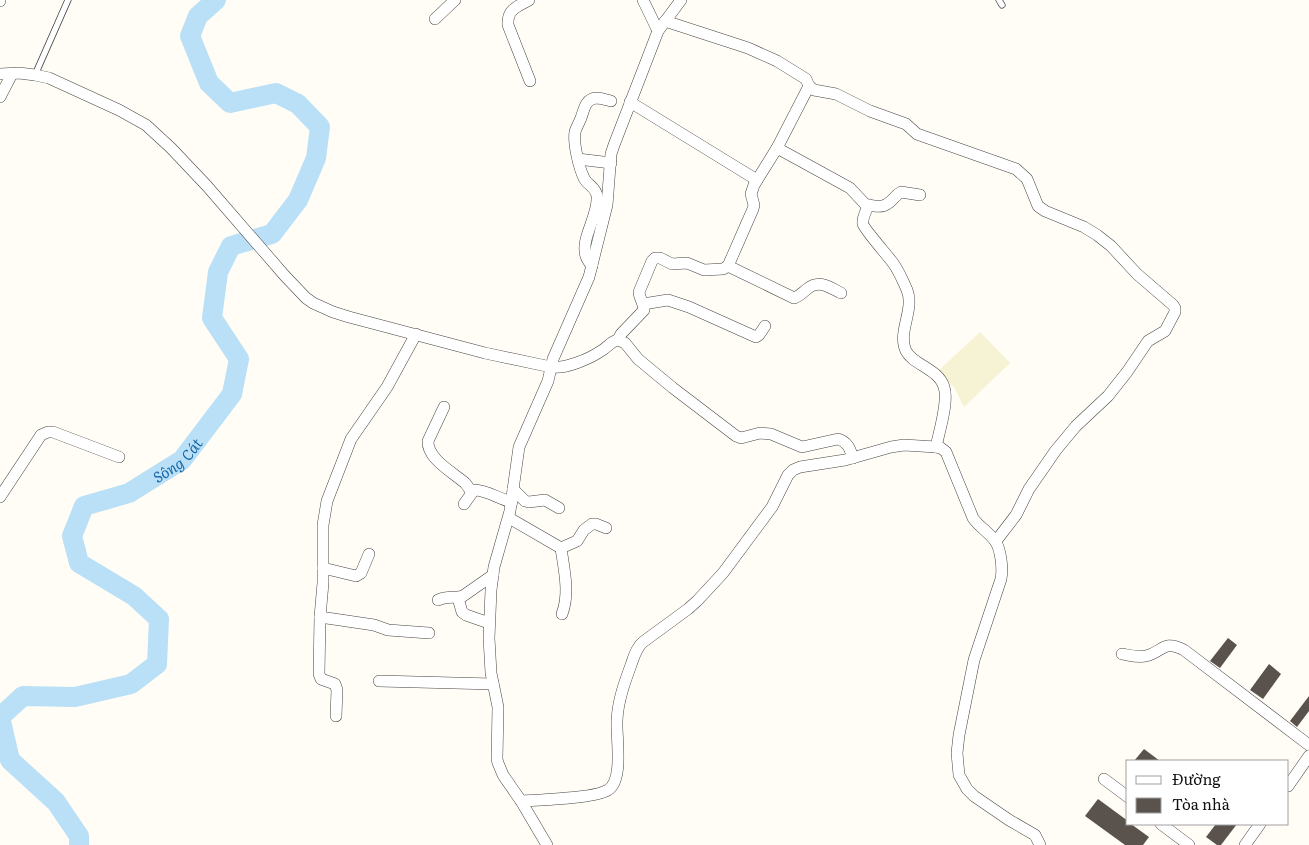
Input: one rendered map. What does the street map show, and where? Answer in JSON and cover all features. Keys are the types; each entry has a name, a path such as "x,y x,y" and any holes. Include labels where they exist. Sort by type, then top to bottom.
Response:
{"street":[{"path":"436,19 455,0"},
{"path":"529,0 510,11 508,24 530,81"},
{"path":"643,0 658,32"},
{"path":"547,845 521,800 503,775 497,759 498,707 493,684 489,638 493,575 509,518 519,447 543,393 556,352 586,286 592,266 607,206 614,145 658,32 681,0"},
{"path":"665,21 748,48 778,61 806,79 809,86 814,90 836,94 870,111 906,124 917,134 1016,170 1027,179 1038,206 1045,211 1084,227 1111,246 1137,274 1175,308 1175,312 1165,331 1148,342 1108,396 1076,426 1056,450 1029,489 1016,515 996,541"},
{"path":"0,74 35,75 49,78 119,110 146,125 161,137 207,186 306,298 322,308 349,317 486,353 551,367 562,367 581,361 600,352 612,342 618,340 627,327 642,313 644,308 638,292 655,258 660,258 672,264 687,263 704,270 723,269 728,266 753,209 751,192 777,148 809,86"},
{"path":"0,97 12,74"},
{"path":"592,266 586,258 585,252 586,240 597,196 595,190 583,177 578,159 575,132 583,108 589,101 596,98 611,101"},
{"path":"630,102 757,180"},
{"path":"777,148 850,188 868,206 888,204 901,192 920,195"},
{"path":"578,159 611,163"},
{"path":"868,206 863,222 864,226 895,266 908,292 909,299 904,335 906,351 910,356 931,370 941,380 944,387 946,400 936,447"},
{"path":"728,266 794,298 818,283 841,292"},
{"path":"643,304 668,300 756,336 759,335 765,326"},
{"path":"336,716 337,690 335,684 321,679 318,674 325,508 351,439 387,387 416,334"},
{"path":"618,340 625,344 638,359 673,388 736,436 746,438 760,434 771,434 802,447 838,439 848,445 853,458"},
{"path":"444,407 428,441 428,445 432,454 445,468 467,484 472,494"},
{"path":"1,494 41,435 48,432 53,432 119,457"},
{"path":"521,800 567,798 601,793 610,788 617,773 617,722 620,697 639,645 688,609 723,573 772,507 790,472 800,467 846,460 891,446 936,447 944,449 946,452 973,518 996,541 1003,572 974,660 958,735 958,776 974,796 1035,835 1040,845"},
{"path":"513,489 525,501 545,500 559,508"},
{"path":"464,504 474,490 483,491 501,500 512,502"},
{"path":"509,518 561,548"},
{"path":"561,548 576,541 584,530 592,524 606,528"},
{"path":"561,548 566,587 566,605 562,614"},
{"path":"323,568 356,576 360,573 369,554"},
{"path":"438,600 445,597 458,598 467,594 493,575"},
{"path":"458,598 462,612 489,623"},
{"path":"320,617 374,625 388,630 429,633"},
{"path":"1122,654 1140,657 1166,646 1178,647 1309,745"},
{"path":"379,681 493,684"},
{"path":"1289,785 1309,756"},
{"path":"1104,779 1126,796"},
{"path":"1163,825 1188,845"},
{"path":"1245,845 1259,825"}],"lane":[{"path":"35,75 68,0"}],"shaded area":[{"path":"980,332 1010,363 964,407 954,387 936,373"}],"building":[{"path":"1228,638 1237,645 1220,668 1210,661"},
{"path":"1269,664 1281,674 1263,699 1250,690"},
{"path":"1309,696 1309,711 1297,727 1290,721"},
{"path":"1144,749 1159,760 1135,760"},
{"path":"1098,799 1126,820 1126,825 1132,825 1149,837 1143,845 1125,845 1085,816"},
{"path":"1215,825 1236,825 1221,845 1217,845 1206,837"}],"waterway":[{"name":"Sông Cát","path":"79,845 79,836 56,802 10,760 0,717 23,696 75,697 131,684 157,664 159,619 134,596 79,563 72,536 84,506 129,493 182,460 232,394 239,359 212,318 218,272 231,246 272,234 298,200 316,158 320,127 298,104 276,93 230,103 209,83 190,36 198,16 216,0"}]}
